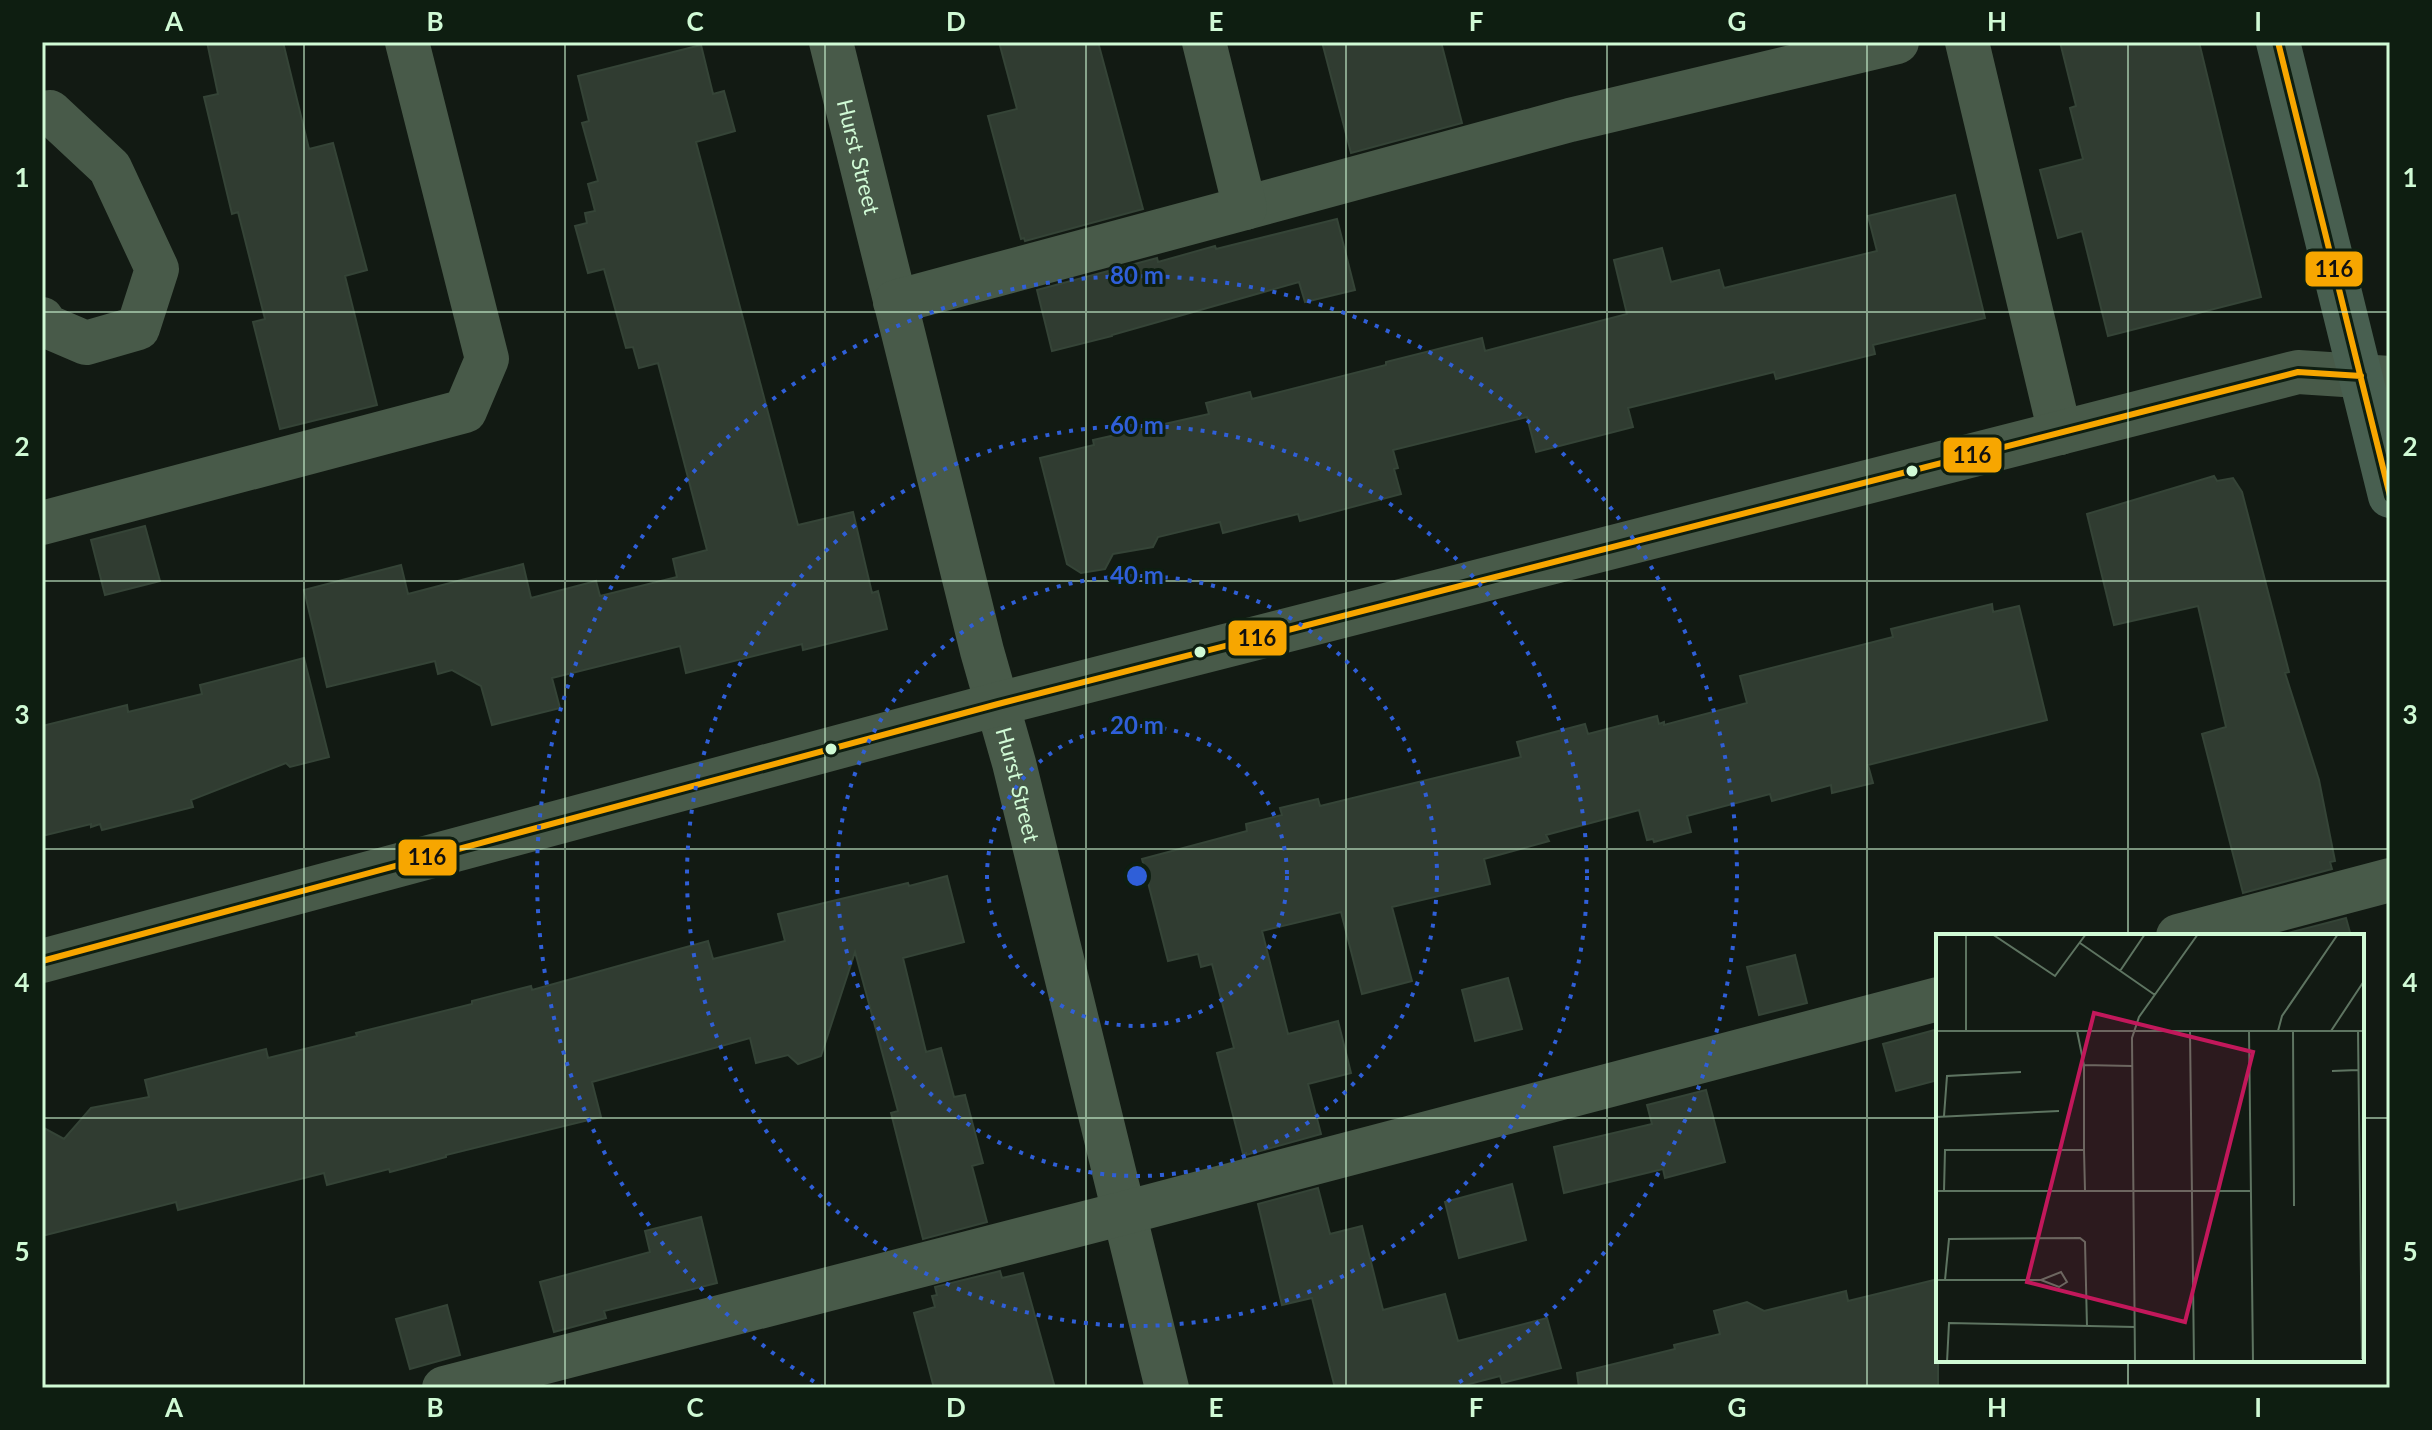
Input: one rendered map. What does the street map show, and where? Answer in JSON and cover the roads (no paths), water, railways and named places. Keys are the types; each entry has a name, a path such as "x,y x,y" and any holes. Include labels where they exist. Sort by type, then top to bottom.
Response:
{"main road":[{"path":"2278,42 2375,377 2390,496"}],"street":[{"path":"42,523 465,411 487,359 407,42"},
{"name":"Hurst Street","path":"831,42 1020,788 1167,1388"},
{"path":"1204,42 1245,208"},
{"path":"895,302 1570,120 1897,42"},
{"path":"1967,42 2060,433"},
{"path":"42,319 44,325 86,343 138,328 157,269 110,168 45,109"},
{"path":"42,961 998,704 2298,372 2375,377"},
{"path":"2186,934 2390,880"},
{"path":"444,1388 1936,1000"}]}
